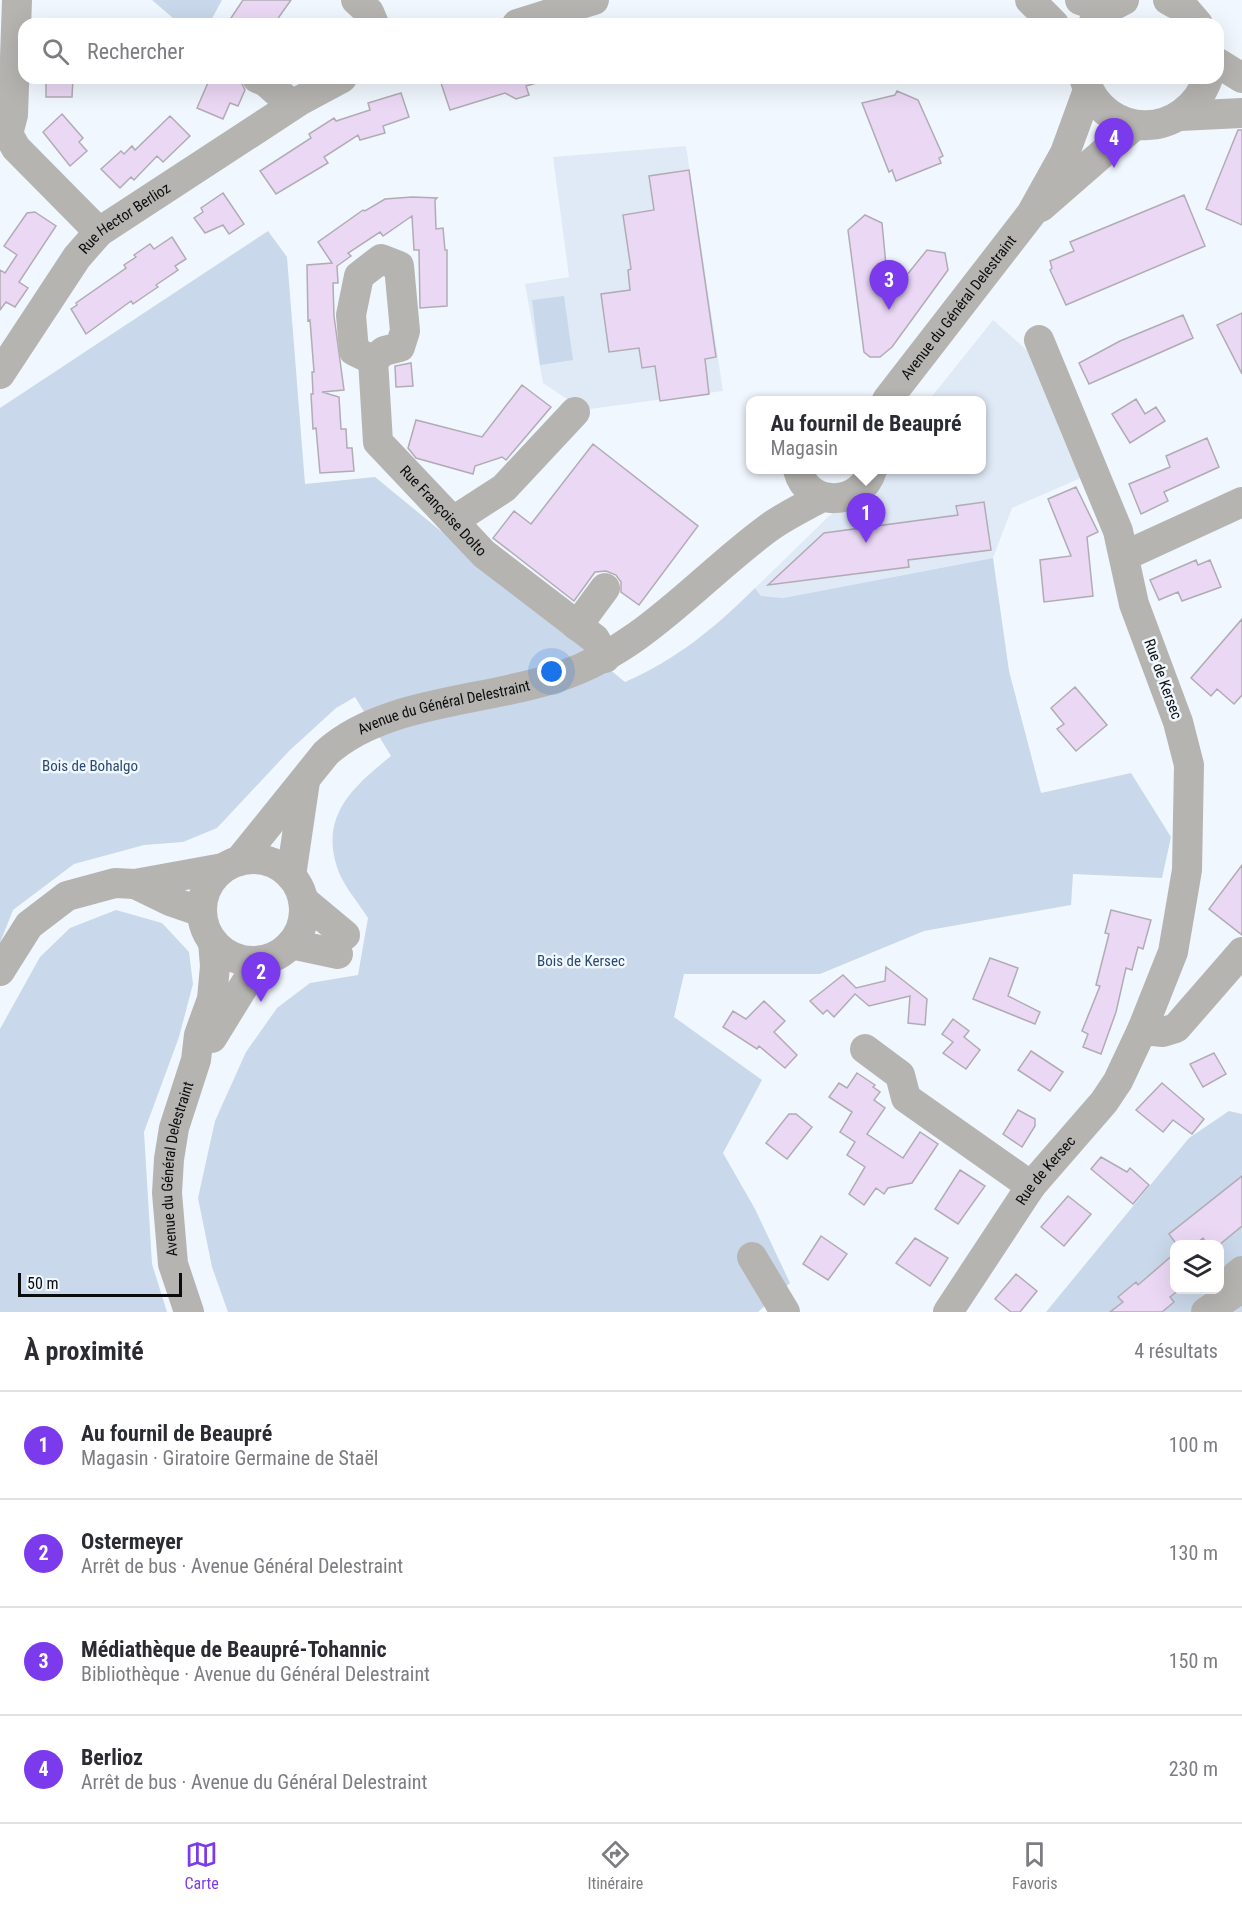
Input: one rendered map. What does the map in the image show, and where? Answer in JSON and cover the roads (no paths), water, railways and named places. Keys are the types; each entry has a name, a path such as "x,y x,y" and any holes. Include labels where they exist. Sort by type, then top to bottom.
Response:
{"street":[{"path":"17,0 13,115 4,134 99,232"},
{"path":"356,0 369,12 372,18"},
{"path":"536,18 594,0"},
{"path":"1030,0 1048,18"},
{"path":"1168,0 1186,10 1194,18"},
{"path":"1202,18 1206,0"},
{"path":"1224,67 1242,78"},
{"path":"268,84 292,105"},
{"name":"Rue Hector Berlioz","path":"0,374 77,257 99,232 292,105 331,84"},
{"path":"1086,84 1100,106 1116,118 1135,125 1151,126 1180,116 1242,113"},
{"name":"Avenue du Général Delestraint","path":"890,396 1031,214 1065,153 1086,84"},
{"path":"1180,116 1193,105 1206,84"},
{"name":"Avenue du Général Delestraint","path":"1031,214 1050,201 1135,125"},
{"name":"Rue de Kersec","path":"948,1312 1031,1186 1112,1092 1142,1030 1173,952 1187,870 1189,765 1179,722 1134,604 1125,552 1118,531 1039,340"},
{"name":"Rue Françoise Dolto","path":"373,360 378,442 484,554 595,639 605,658"},
{"path":"453,521 504,488 574,412"},
{"name":"Avenue du Général Delestraint","path":"768,528 798,474"},
{"path":"800,474 813,492 822,497 839,499 856,493 868,481 871,474"},
{"name":"Avenue du Général Delestraint","path":"231,865 326,753 341,739 396,715 533,685 605,658 641,634 768,528 822,497"},
{"path":"1125,552 1133,552 1242,502"},
{"path":"577,626 605,588"},
{"name":"Avenue du Général Delestraint","path":"297,888 305,780"},
{"path":"0,971 30,925 67,896 115,883 135,884 231,865 267,861 297,888 341,944 291,944"},
{"path":"231,865 207,888 202,912 205,928 213,942 237,959 251,962 265,960 276,956 291,944 304,914 297,888"},
{"path":"135,884 170,901 202,912"},
{"path":"196,1060 199,1035 214,985 213,942"},
{"path":"1142,1030 1163,1032 1176,1028 1242,952"},
{"path":"196,1060 250,976 265,960"},
{"path":"865,1049 900,1075 906,1098 1031,1186"},
{"name":"Avenue du Général Delestraint","path":"189,1312 173,1264 167,1193 174,1128 196,1060"},
{"path":"752,1257 784,1312"},
{"path":"1206,1312 1240,1284"}],"place":[{"name":"Berlioz","path":"1114,168"},
{"name":"Médiathèque de Beaupré-Tohannic","path":"889,310"},
{"name":"Au fournil de Beaupré","path":"866,543"},
{"name":"Ostermeyer","path":"261,1002"}],"park label":[{"name":"Bois de Bohalgo","path":"90,766"},
{"name":"Bois de Kersec","path":"581,961"}]}
